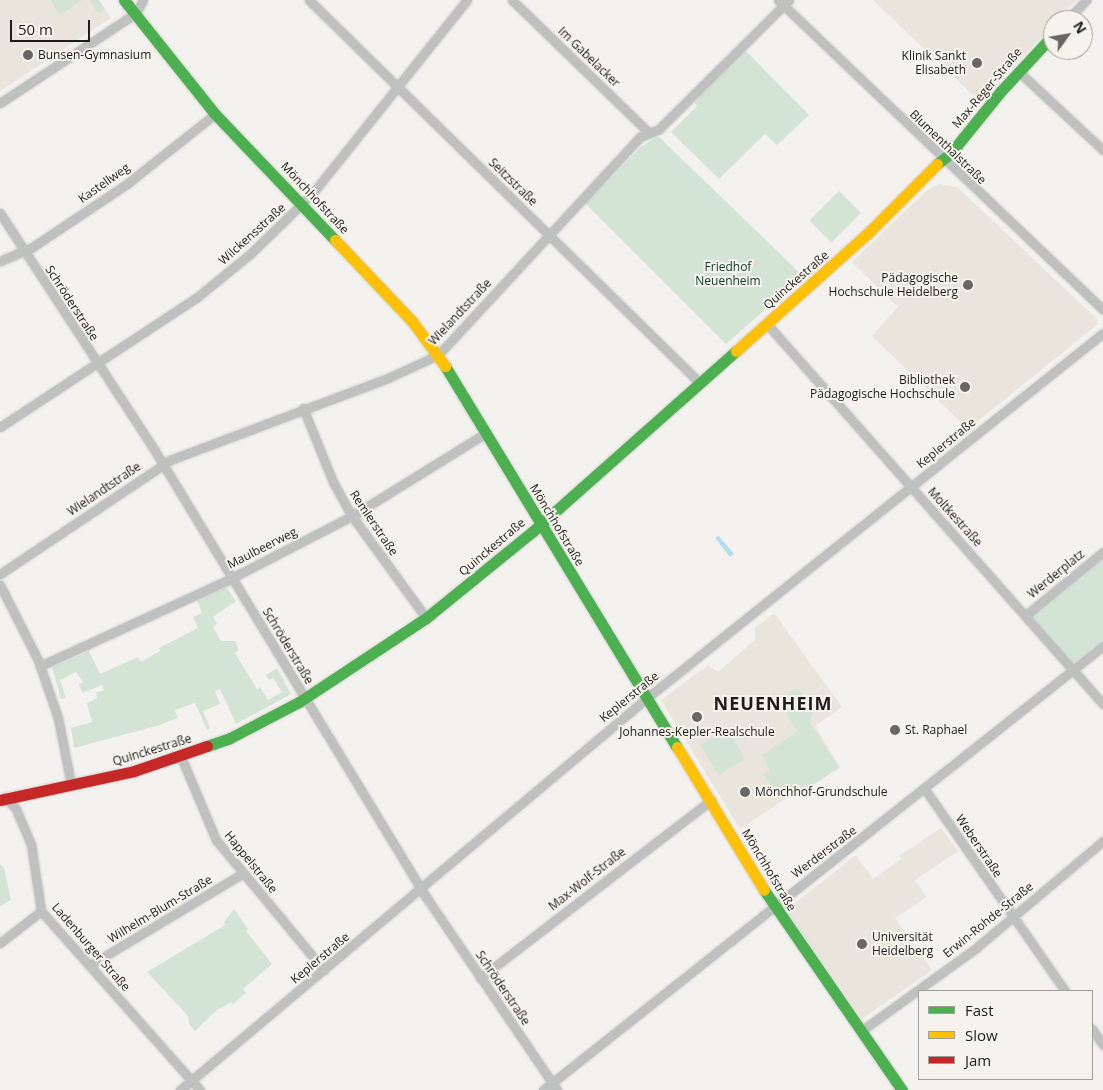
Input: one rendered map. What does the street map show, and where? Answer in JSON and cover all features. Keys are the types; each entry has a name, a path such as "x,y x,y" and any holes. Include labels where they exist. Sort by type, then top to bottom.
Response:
{"street":[{"name":"Mönchhofstraße","path":"124,0 216,114 412,321 438,354 540,524 642,701 711,800 773,905 902,1090"},
{"name":"Mönchhofstraße","path":"133,0 136,13"},
{"path":"0,103 136,13 143,0"},
{"name":"Seitzstraße","path":"309,0 700,383"},
{"name":"Wilckensstraße","path":"0,427 96,362 196,298 249,255 302,204 466,0"},
{"name":"Im Gabelacker","path":"512,0 648,132"},
{"path":"1076,10 1086,0"},
{"name":"Wielandtstraße","path":"0,574 162,464 304,408 388,378 438,354 648,132 656,132 784,2"},
{"name":"Blumenthalstraße","path":"784,2 943,160 1103,310"},
{"name":"Max-Reger-Straße","path":"943,160 1018,71 1043,45"},
{"path":"1018,71 1103,150"},
{"name":"Kastellweg","path":"0,260 23,251 128,182 216,114"},
{"name":"Quinckestraße","path":"2,798 134,771 181,757 230,738 304,699 426,618 540,524 767,324 867,234 943,160"},
{"name":"Schröderstraße","path":"0,213 162,464 232,577 417,891 555,1087"},
{"name":"Moltkestraße","path":"767,324 908,490 1026,615 1103,704"},
{"name":"Keplerstraße","path":"180,1090 642,701 1103,333"},
{"name":"Remlerstraße","path":"304,408 333,482 352,516 426,618"},
{"name":"Maulbeerweg","path":"40,666 232,577 352,516 486,433"},
{"name":"Werderplatz","path":"1026,615 1103,552"},
{"path":"0,585 40,666 58,718 71,784"},
{"path":"1072,670 1103,646"},
{"name":"Werderstraße","path":"543,1090 555,1087 773,905 1072,670"},
{"name":"Happelstraße","path":"181,757 209,828 243,874 324,970"},
{"name":"Weberstraße","path":"924,788 1064,990"},
{"name":"Ladenburger Straße","path":"2,798 16,809 31,844 41,911 200,1090"},
{"name":"Max-Wolf-Straße","path":"480,978 711,800"},
{"name":"Erwin-Rohde-Straße","path":"861,1031 976,948 1103,841"},
{"name":"Wilhelm-Blum-Straße","path":"90,966 243,874"},
{"path":"0,943 41,911"},
{"path":"1093,1030 1103,1045"}],"shaded area":[{"name":"Bunsen-Gymnasium","path":"0,0 99,0 111,18 0,91"},
{"name":"Klinik Sankt Elisabeth","path":"873,0 1077,0 1067,10 1043,10 1043,35 979,101"},
{"name":"Pädagogische Hochschule Heidelberg","path":"938,184 957,187 1097,319 1098,324 968,429 872,336 898,307 852,262 925,192"},
{"path":"774,613 842,707 815,726 840,767 804,791 801,788 740,829 661,700 708,665 718,672 755,640 755,628"},
{"name":"Universität Heidelberg","path":"941,828 958,851 915,880 927,897 895,918 932,970 862,1019 786,910 856,855 873,879 901,859 899,856"}],"green space":[{"path":"50,0 82,0 60,15"},
{"path":"89,0 99,0 105,9 98,13"},
{"path":"745,50 809,115 777,145 765,134 719,179 671,132 697,106 694,102"},
{"name":"Friedhof Neuenheim","path":"658,136 803,276 726,344 585,203 641,147"},
{"path":"839,191 861,213 831,243 809,221"},
{"path":"1103,556 1103,641 1072,664 1031,616"},
{"path":"226,587 236,601 213,617 217,624 213,627 221,641 235,641 239,650 235,653 257,689 260,687 268,700 282,692 273,678 269,680 266,675 277,668 291,694 236,724 220,689 215,691 220,704 203,711 210,728 207,730 195,703 175,710 178,718 160,725 74,748 71,728 92,722 87,703 97,698 96,693 104,690 102,685 82,693 79,684 83,682 76,672 60,680 66,698 61,699 52,667 89,651 100,674 138,657 141,662 160,651 159,648 198,628 193,617 202,613 197,600"},
{"path":"797,687 813,712 810,722 839,768 806,789 800,784 778,797 763,774 770,770 762,755 798,731 778,701"},
{"path":"727,729 745,759 718,775 700,745"},
{"path":"0,864 4,868 11,900 0,906"},
{"path":"234,909 248,929 246,931 272,964 243,989 246,993 233,1004 231,1002 217,1010 195,1031 189,1024 188,1016 147,972 225,925 224,922"}],"water":[{"path":"719,536 734,554 730,557 715,538"}],"traffic: fast":[{"path":"124,0 215,114 335,240"},
{"path":"937,164 950,154 1001,91 1043,46"},
{"path":"207,746 230,738 299,702 426,618 532,532 736,351"},
{"path":"445,366 677,747"},
{"path":"764,890 902,1090"}],"traffic: slow":[{"path":"736,351 867,234 937,164"},
{"path":"335,240 412,321 445,366"},
{"path":"677,747 764,890"}],"traffic: jam":[{"path":"0,800 134,771 207,746"}],"place":[{"name":"Bunsen-Gymnasium","path":"28,55"},
{"name":"Klinik Sankt Elisabeth","path":"977,63"},
{"name":"Pädagogische Hochschule Heidelberg","path":"968,285"},
{"name":"Bibliothek Pädagogische Hochschule","path":"965,387"},
{"name":"Johannes-Kepler-Realschule","path":"697,717"},
{"name":"St. Raphael","path":"895,730"},
{"name":"Mönchhof-Grundschule","path":"745,792"},
{"name":"Universität Heidelberg","path":"862,944"}],"district":[{"name":"NEUENHEIM","path":"773,703"}]}
